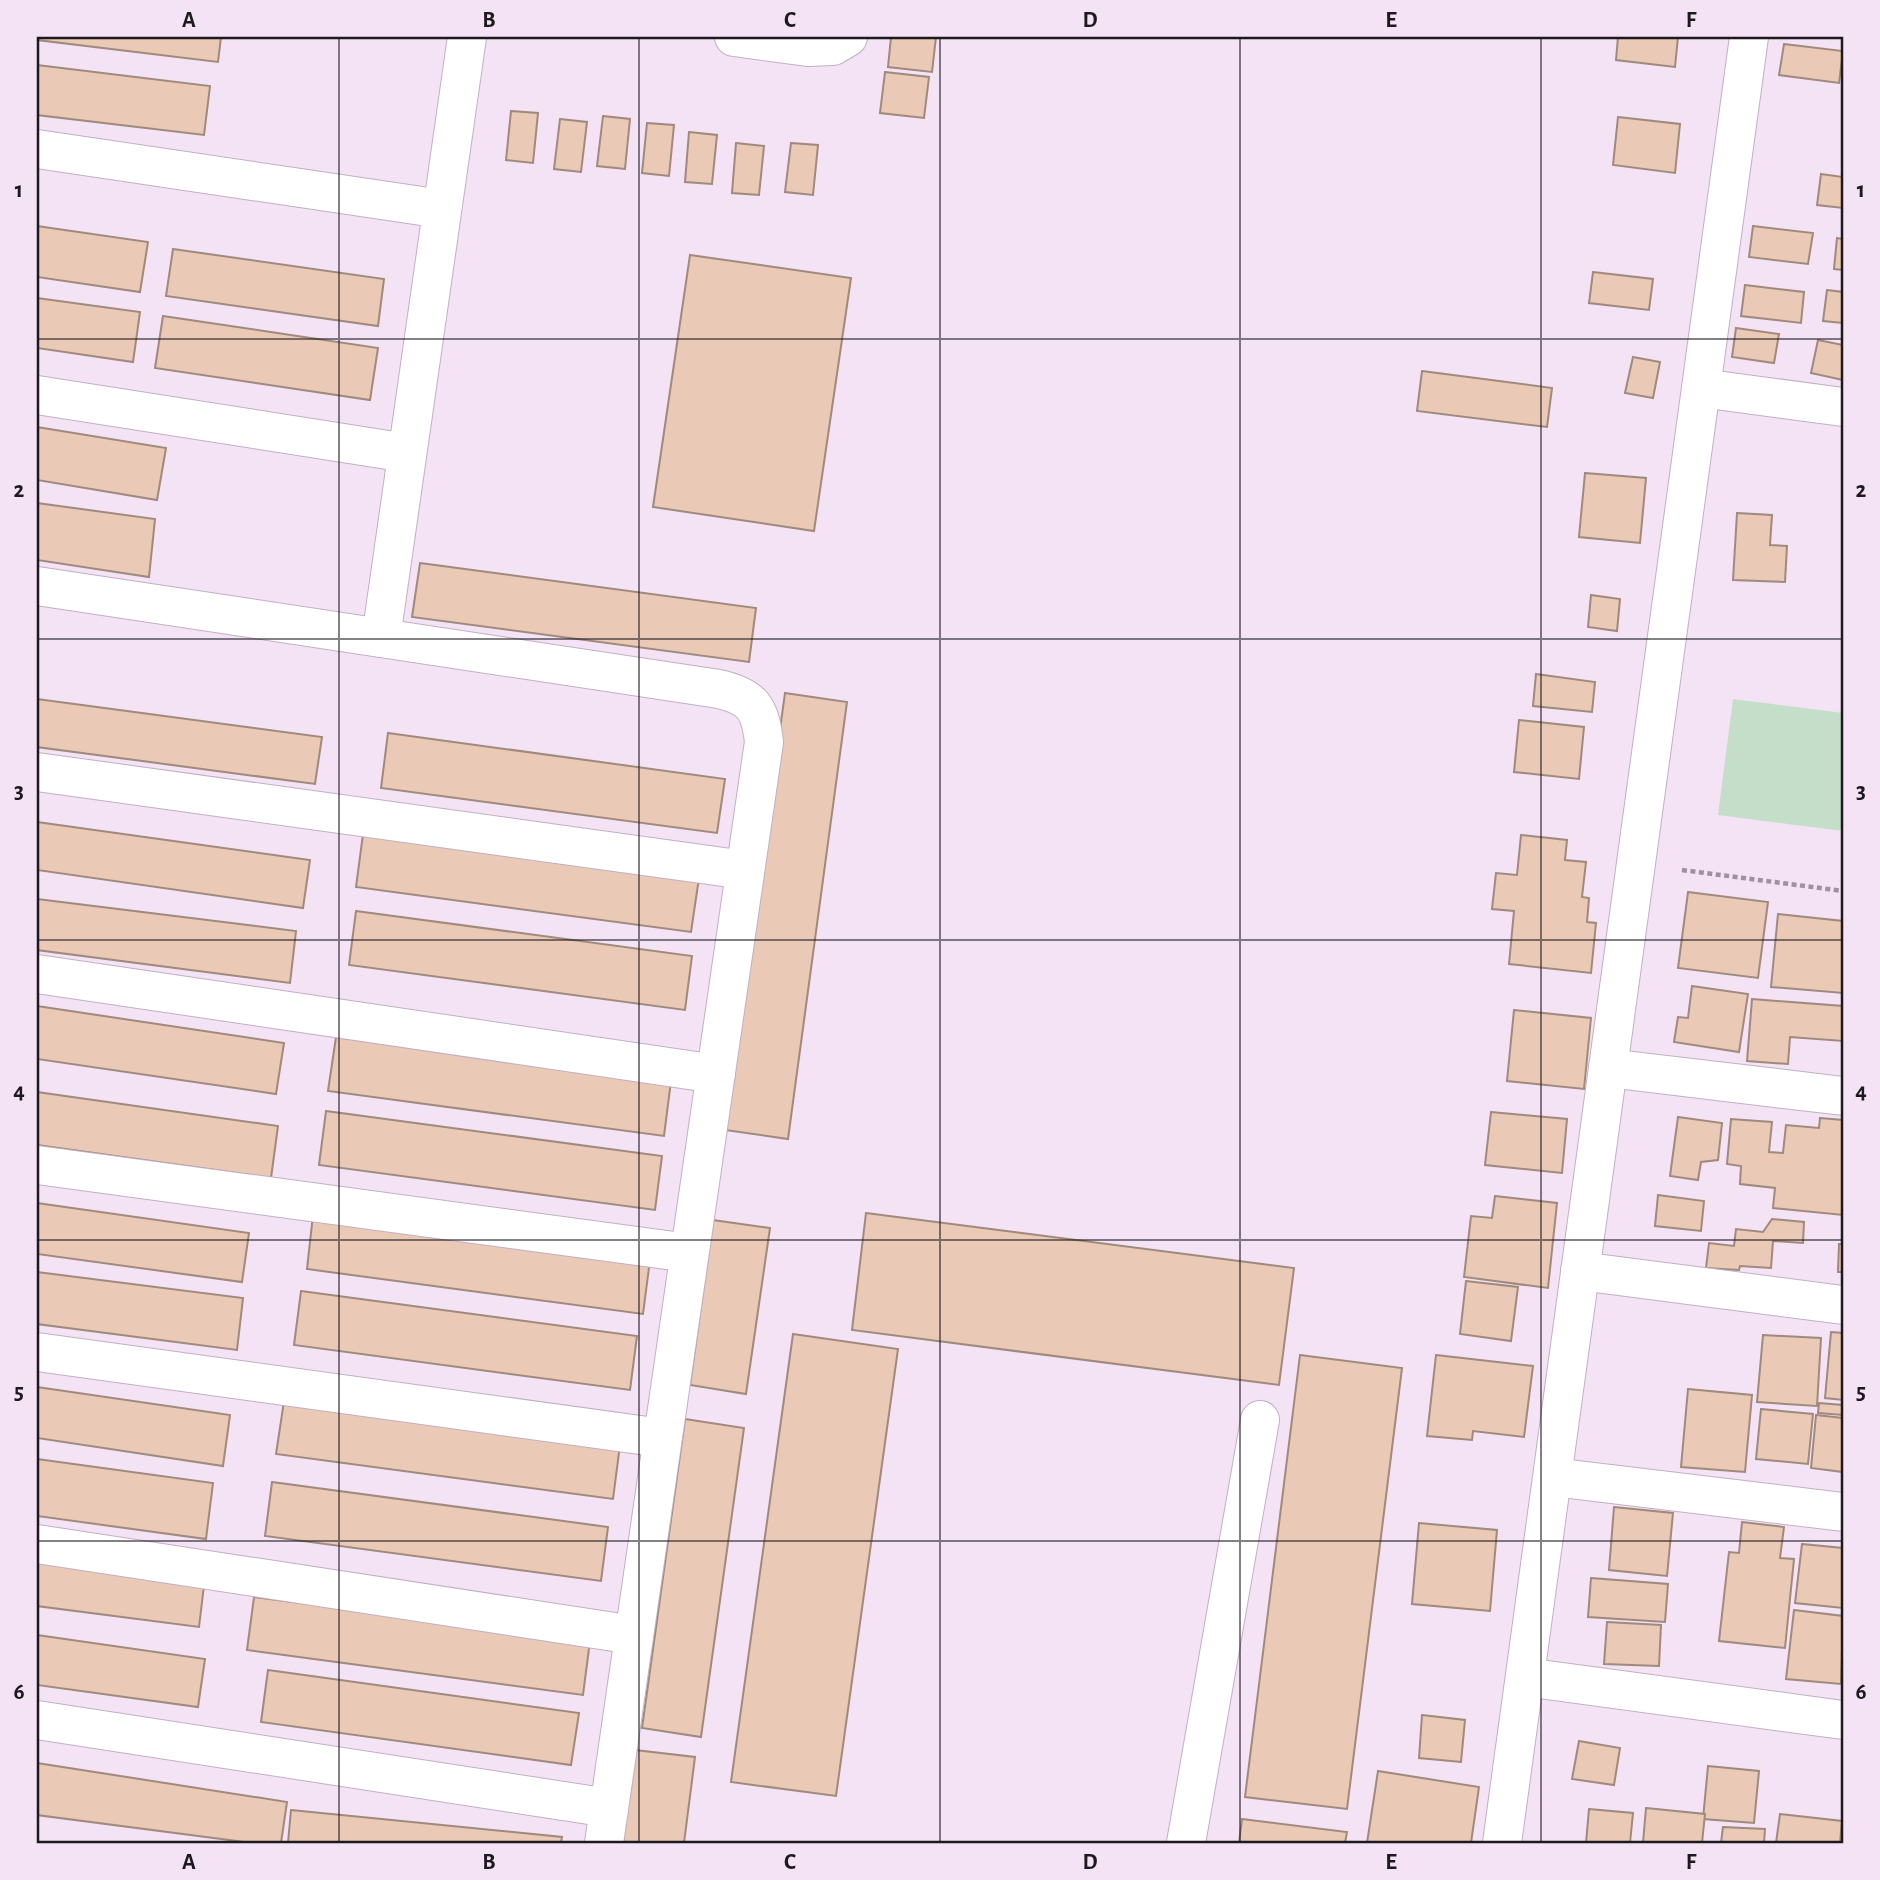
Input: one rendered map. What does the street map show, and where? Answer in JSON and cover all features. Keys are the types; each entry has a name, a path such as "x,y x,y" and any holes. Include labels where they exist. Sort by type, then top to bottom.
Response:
{"street":[{"path":"381,638 467,37"},
{"path":"734,37 808,47 833,46 848,37"},
{"path":"1502,1843 1749,37"},
{"path":"37,149 442,209"},
{"path":"1701,388 1843,407"},
{"path":"37,395 407,453"},
{"path":"37,586 740,694 754,705 761,722 764,742 606,1826 37,1720"},
{"path":"37,772 745,870"},
{"path":"37,974 716,1074"},
{"path":"1608,1068 1843,1096"},
{"path":"37,1165 690,1253"},
{"path":"1580,1271 1843,1305"},
{"path":"37,1352 662,1438"},
{"path":"1186,1843 1260,1420"},
{"path":"1553,1477 1843,1512"},
{"path":"37,1544 634,1635"},
{"path":"1525,1677 1843,1720"}],"path":[{"path":"1636,864 1843,891"}],"green space":[{"path":"1733,699 1843,713 1843,831 1718,815"}],"building":[{"path":"37,37 221,37 218,62 37,40"},
{"path":"891,37 936,37 932,72 888,67"},
{"path":"1618,37 1678,37 1675,67 1616,60"},
{"path":"1784,44 1843,51 1839,83 1779,75"},
{"path":"37,65 210,86 204,135 37,115"},
{"path":"885,72 929,77 924,118 880,113"},
{"path":"511,111 538,113 533,163 506,160"},
{"path":"603,116 630,119 625,169 597,166"},
{"path":"1618,117 1680,124 1675,173 1613,165"},
{"path":"560,119 587,122 581,172 554,169"},
{"path":"647,123 674,125 669,176 642,173"},
{"path":"689,132 717,135 712,184 685,182"},
{"path":"736,143 764,146 759,195 732,193"},
{"path":"791,143 818,145 813,195 785,192"},
{"path":"1821,174 1843,177 1843,208 1817,205"},
{"path":"37,226 148,242 140,292 37,277"},
{"path":"1753,226 1813,233 1808,264 1749,257"},
{"path":"1837,238 1843,239 1843,270 1834,269"},
{"path":"173,249 384,279 378,326 166,296"},
{"path":"690,255 851,278 814,531 653,507"},
{"path":"1593,272 1653,279 1649,310 1589,303"},
{"path":"1745,285 1804,292 1801,323 1741,316"},
{"path":"1827,290 1843,292 1843,323 1823,321"},
{"path":"37,298 140,312 133,362 37,348"},
{"path":"163,316 378,348 370,400 155,368"},
{"path":"1736,328 1779,334 1774,363 1732,357"},
{"path":"1818,340 1843,345 1843,380 1811,373"},
{"path":"1633,357 1660,362 1653,398 1625,393"},
{"path":"1422,371 1552,388 1547,427 1417,411"},
{"path":"37,427 166,448 157,500 37,480"},
{"path":"1585,473 1646,478 1640,543 1579,537"},
{"path":"37,503 155,519 149,577 37,560"},
{"path":"1737,513 1772,515 1770,545 1787,546 1785,582 1733,580"},
{"path":"420,563 756,608 749,662 412,617"},
{"path":"1591,595 1620,599 1617,631 1588,627"},
{"path":"1536,674 1595,682 1592,712 1533,706"},
{"path":"785,693 847,702 788,1139 725,1130"},
{"path":"37,699 322,737 315,784 37,747"},
{"path":"1519,720 1584,727 1579,779 1514,772"},
{"path":"388,733 725,779 717,833 381,788"},
{"path":"37,822 310,860 303,908 37,870"},
{"path":"363,834 699,878 691,932 356,887"},
{"path":"1521,835 1567,840 1565,860 1586,862 1582,897 1589,898 1587,922 1596,923 1591,973 1509,964 1514,911 1492,909 1496,873 1517,875"},
{"path":"1688,892 1768,902 1758,978 1678,968"},
{"path":"37,899 296,931 290,983 37,950"},
{"path":"356,911 692,956 685,1010 349,965"},
{"path":"1778,914 1843,921 1843,993 1771,987"},
{"path":"1692,986 1748,994 1739,1052 1674,1042 1678,1017 1688,1018"},
{"path":"1752,999 1843,1006 1843,1041 1790,1037 1788,1064 1747,1061"},
{"path":"37,1006 284,1043 276,1094 37,1059"},
{"path":"1514,1010 1591,1018 1584,1089 1507,1081"},
{"path":"336,1037 671,1081 664,1136 328,1091"},
{"path":"37,1092 278,1126 271,1178 37,1145"},
{"path":"326,1111 662,1156 655,1210 319,1165"},
{"path":"1491,1112 1567,1119 1562,1173 1485,1165"},
{"path":"1678,1117 1722,1123 1718,1160 1701,1162 1698,1180 1670,1176"},
{"path":"1820,1118 1843,1120 1843,1215 1773,1208 1775,1188 1740,1184 1741,1166 1727,1164 1731,1119 1772,1122 1769,1152 1783,1153 1786,1125 1819,1128"},
{"path":"1658,1195 1704,1201 1701,1231 1655,1226"},
{"path":"1495,1196 1557,1203 1548,1288 1464,1277 1471,1216 1492,1218"},
{"path":"37,1203 249,1233 242,1282 37,1254"},
{"path":"866,1213 1294,1268 1279,1385 852,1330"},
{"path":"313,1215 650,1260 643,1314 307,1269"},
{"path":"1772,1219 1804,1222 1803,1243 1773,1241 1771,1268 1706,1268 1709,1243 1734,1246 1736,1229 1763,1232"},
{"path":"713,1220 770,1228 746,1394 690,1385"},
{"path":"1839,1244 1843,1244 1843,1272 1838,1272"},
{"path":"37,1272 243,1298 237,1350 37,1324"},
{"path":"1466,1281 1518,1287 1511,1341 1460,1334"},
{"path":"301,1291 637,1336 630,1390 294,1345"},
{"path":"1831,1332 1843,1333 1843,1400 1825,1398"},
{"path":"793,1334 898,1349 836,1796 731,1782"},
{"path":"1763,1335 1821,1338 1817,1406 1757,1402"},
{"path":"1300,1355 1402,1368 1347,1809 1245,1797"},
{"path":"1436,1355 1533,1366 1524,1437 1473,1431 1472,1440 1427,1436"},
{"path":"37,1387 230,1415 223,1466 37,1438"},
{"path":"1688,1389 1752,1395 1745,1472 1681,1467"},
{"path":"284,1401 620,1445 613,1499 276,1454"},
{"path":"1819,1403 1843,1405 1843,1415 1818,1413"},
{"path":"1761,1409 1813,1414 1808,1464 1756,1459"},
{"path":"1816,1415 1843,1418 1843,1472 1811,1468"},
{"path":"685,1419 744,1428 701,1737 642,1728"},
{"path":"37,1459 213,1483 206,1539 37,1516"},
{"path":"272,1482 608,1527 601,1581 265,1536"},
{"path":"1614,1507 1673,1513 1667,1576 1609,1570"},
{"path":"1742,1522 1784,1527 1780,1558 1794,1559 1785,1648 1719,1641 1729,1552 1739,1553"},
{"path":"1419,1523 1497,1530 1490,1611 1412,1604"},
{"path":"1802,1544 1843,1548 1843,1608 1795,1603"},
{"path":"37,1555 205,1577 199,1627 37,1606"},
{"path":"1591,1578 1668,1584 1665,1622 1588,1617"},
{"path":"254,1597 590,1641 583,1695 247,1650"},
{"path":"1794,1610 1843,1616 1841,1684 1786,1679"},
{"path":"1607,1622 1661,1625 1659,1666 1604,1664"},
{"path":"37,1635 205,1659 198,1707 37,1685"},
{"path":"268,1670 579,1713 571,1765 261,1722"},
{"path":"1422,1715 1465,1720 1461,1762 1419,1758"},
{"path":"1579,1741 1620,1748 1614,1785 1572,1779"},
{"path":"635,1750 695,1757 684,1843 623,1843"},
{"path":"37,1763 287,1802 281,1843 252,1843 37,1815"},
{"path":"1708,1766 1759,1771 1754,1823 1703,1819"},
{"path":"1378,1771 1479,1787 1471,1843 1367,1843"},
{"path":"1646,1808 1705,1814 1702,1843 1643,1843"},
{"path":"1589,1809 1633,1813 1630,1843 1586,1843"},
{"path":"291,1810 562,1837 561,1843 288,1843"},
{"path":"1780,1814 1842,1821 1840,1843 1776,1843"},
{"path":"1242,1819 1347,1832 1345,1843 1239,1843"},
{"path":"1723,1827 1765,1829 1764,1843 1721,1843"}]}
